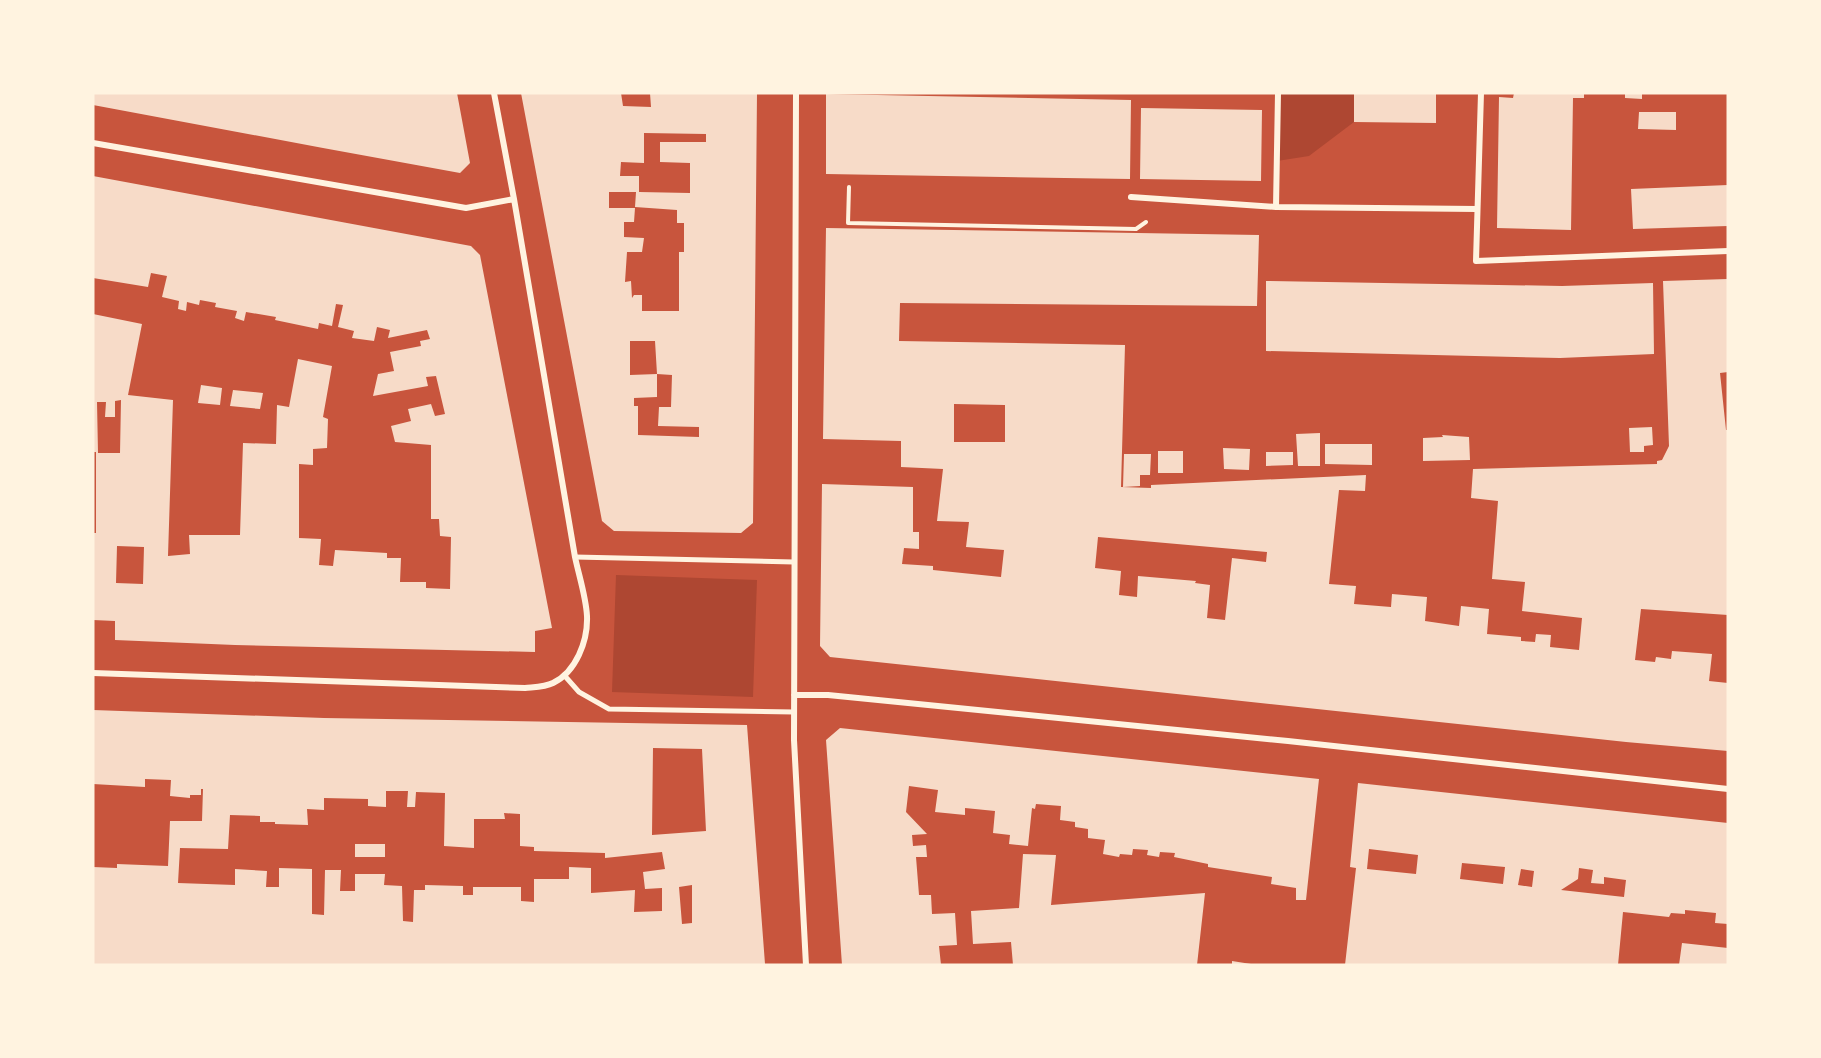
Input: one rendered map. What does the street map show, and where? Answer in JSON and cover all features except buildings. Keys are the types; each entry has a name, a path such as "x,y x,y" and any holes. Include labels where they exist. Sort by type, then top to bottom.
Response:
{"street":[{"path":"93,673 525,688 553,683 564,675 579,656 587,616 494,93"},
{"path":"796,93 794,712 806,965"},
{"path":"1276,207 1278,93"},
{"path":"1480,93 1476,261 1728,251"},
{"path":"93,143 466,208 514,199"},
{"path":"1131,197 1276,207 1477,209"},
{"path":"575,557 794,562"},
{"path":"564,675 579,692 609,709 794,712"},
{"path":"794,695 828,694 1329,745 1728,789"}],"path":[{"path":"849,187 848,223 1136,229 1179,201"}],"shaded area":[{"path":"1278,93 1354,93 1354,122 1309,156 1277,161"},
{"path":"616,575 757,580 753,697 612,692"}]}
